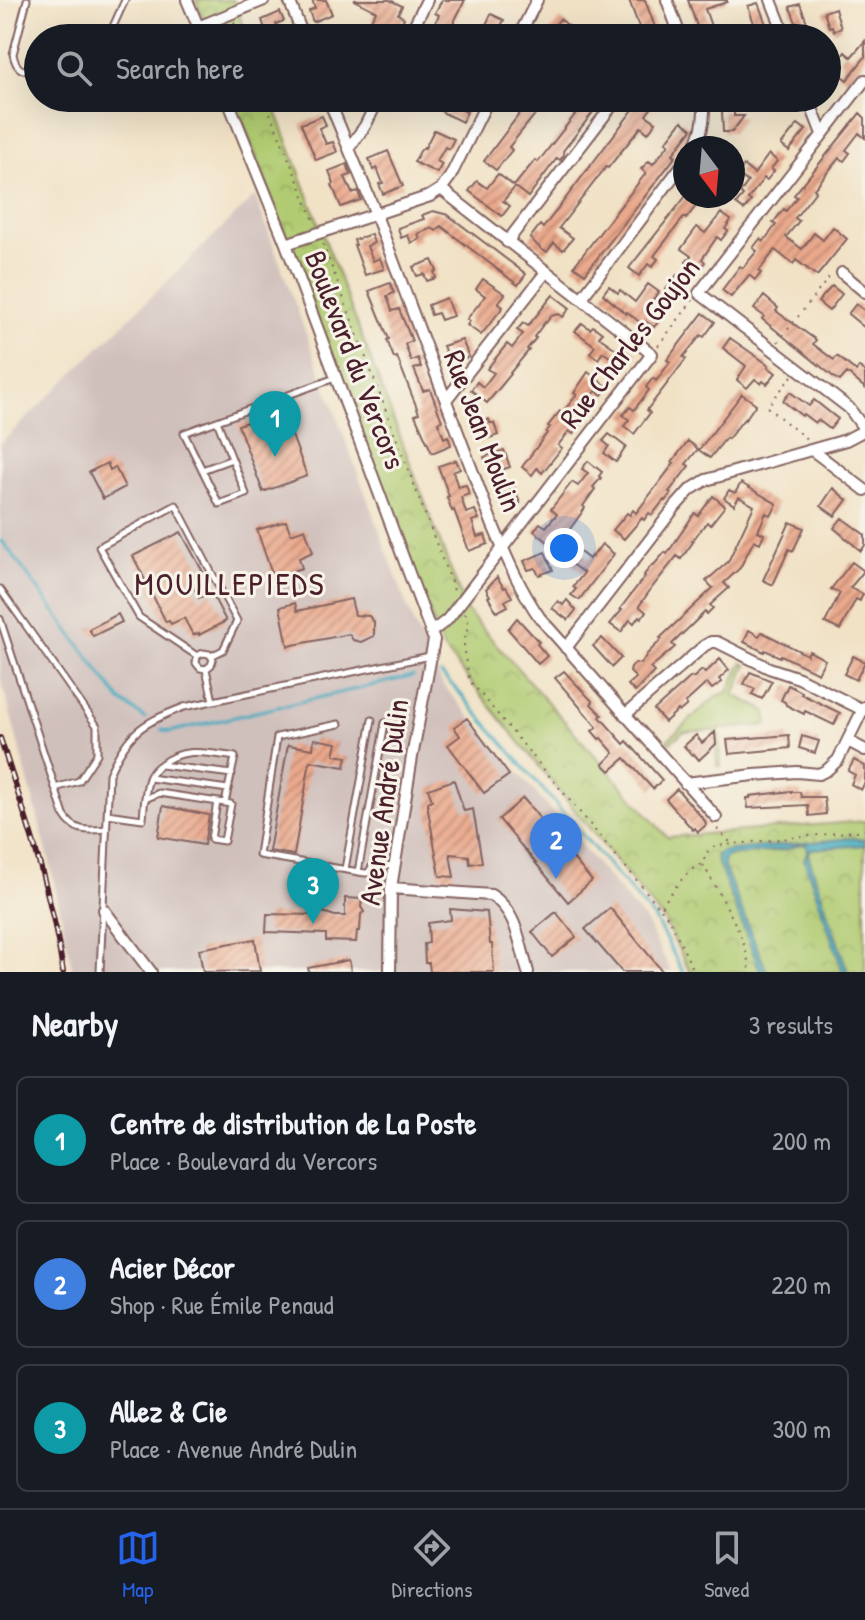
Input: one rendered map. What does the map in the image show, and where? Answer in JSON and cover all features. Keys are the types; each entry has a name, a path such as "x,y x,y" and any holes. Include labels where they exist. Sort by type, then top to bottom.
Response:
{"street":[{"path":"187,0 196,24"},
{"path":"215,24 264,0"},
{"path":"289,0 298,24"},
{"path":"415,24 427,0"},
{"path":"525,24 537,0"},
{"path":"667,0 675,24"},
{"path":"771,0 780,24"},
{"name":"Rue Charles Goujon","path":"841,110 865,80"},
{"name":"Boulevard du Vercors","path":"233,112 286,244 433,636"},
{"name":"Rue Jean Moulin","path":"334,112 376,214 502,548 525,597 566,648 716,817"},
{"path":"349,148 372,112"},
{"path":"286,244 430,196 441,189 482,112"},
{"path":"507,242 607,112"},
{"path":"701,136 704,112"},
{"path":"813,112 822,134"},
{"name":"Rue Charles Goujon","path":"699,293 840,112"},
{"path":"581,299 673,177"},
{"path":"441,189 652,354"},
{"path":"446,400 546,272"},
{"path":"842,273 865,292"},
{"path":"566,648 690,490 706,480 810,445 846,440 865,430 849,408 699,293"},
{"name":"Rue Charles Goujon","path":"433,636 652,354"},
{"path":"810,445 865,490"},
{"name":"Avenue André Dulin","path":"390,972 391,888 433,636"},
{"path":"625,715 711,642 864,707 833,766 819,774 797,772 685,783"},
{"path":"848,741 865,750"},
{"path":"391,888 491,895 500,900 513,920 528,972"},
{"path":"104,910 151,972"}],"lane":[{"path":"24,70 15,62 13,54 27,0"},
{"path":"114,24 125,0"},
{"path":"217,421 246,494 219,504 184,433 336,377"},
{"path":"202,470 232,459"},
{"path":"197,656 139,617 99,547 176,505 237,621 223,650 211,656"},
{"path":"0,589 97,726 97,754 79,781 55,788"},
{"path":"0,619 64,815 69,824 83,831 106,829"},
{"path":"197,656 206,653 211,656"},
{"path":"197,656 198,666 206,669"},
{"path":"206,669 211,665 211,656"},
{"path":"100,972 109,774 120,750 142,727 157,717 184,707 431,656"},
{"path":"206,669 213,701"},
{"path":"345,869 372,720"},
{"path":"358,872 385,723"},
{"path":"339,724 277,737 259,855 368,873 377,863 394,866"},
{"path":"107,814 143,819 151,773 177,755 192,751 235,757 225,803"},
{"path":"160,765 232,774"},
{"path":"150,778 228,789"},
{"path":"145,799 159,793 231,804 224,841 211,839 217,802"}],"path":[{"path":"231,14 235,24"},
{"path":"270,112 459,604 468,619 469,629 464,644 469,680 670,920 694,972"},
{"path":"772,350 830,276 842,273"},
{"name":"Rue Charles Goujon","path":"652,354 699,293"},
{"path":"798,369 767,407 810,445"},
{"path":"716,817 713,823 732,844"},
{"path":"702,864 708,851 716,846 865,830"},
{"path":"660,908 695,865 702,864"},
{"path":"702,864 744,947 750,964 749,972"}],"shaded area":[{"path":"255,196 413,622 443,685 645,920 671,972 73,972 50,863 0,675 0,444"}],"green space":[{"path":"196,0 233,0 242,24 205,24"},
{"path":"239,112 276,112 466,610 667,837 865,821 865,972 690,972 664,920 443,648"},
{"path":"742,663 747,665 734,695 766,711 768,725 719,729 721,766 717,766 715,730 683,732 670,743 667,740 717,696 728,692"}],"water":[{"path":"852,838 865,840 865,845 811,849 808,855 848,972 843,972 804,859 807,846 802,844 784,850 724,859 724,867 767,972 761,972 717,855 732,850"}],"building":[{"path":"312,0 326,0 332,14 313,22 309,11 315,8"},
{"path":"354,0 390,0 402,6 398,14 404,18 401,24 378,24 371,20 376,11"},
{"path":"442,0 465,0 453,24 434,24 439,15 435,13"},
{"path":"629,0 645,0 654,24 638,24"},
{"path":"688,0 727,0 705,9 710,24 696,24"},
{"path":"758,3 766,24 754,24 748,6"},
{"path":"800,4 808,24 797,24 790,7"},
{"path":"835,8 840,24 828,24 824,12"},
{"path":"280,12 284,21 263,24 262,20"},
{"path":"491,14 504,20 502,24 486,24"},
{"path":"865,41 865,57 847,80 841,75 841,58 845,52 851,57"},
{"path":"442,112 467,112 462,122"},
{"path":"537,112 509,147 512,150 496,170 484,161 520,113"},
{"path":"577,112 593,112 563,151 564,155 560,160 557,158 528,197 515,187 503,201 510,206 502,216 469,191 477,181 487,188 498,174 514,186 535,160 538,162"},
{"path":"631,112 648,112 646,115 656,122 648,133 641,127 559,228 573,238 563,250 554,243 547,252 530,238 540,225 543,228"},
{"path":"722,112 744,116 732,132 723,132"},
{"path":"860,113 865,118 865,138 859,133 846,150 850,153 844,161 839,158 814,189 816,191 795,218 799,221 786,237 802,249 814,233 823,240 833,227 847,239 817,276 796,260 793,264 775,250 755,280 749,275 731,297 722,290 740,266 743,268 757,251 753,248 760,239 763,242 776,225 773,223 797,197 794,195"},
{"path":"322,116 326,125 319,128 326,144 333,142 337,152 316,160 301,124"},
{"path":"682,121 692,129 687,136 673,136 673,160 585,274 574,266 646,173 641,169 649,161 653,164 669,144 666,142"},
{"path":"798,124 806,130 789,151 781,145"},
{"path":"434,130 454,139 437,161 442,164 437,173 414,162"},
{"path":"388,151 403,186 383,194 379,184 383,183 377,168 373,170 369,159"},
{"path":"769,154 777,161 771,169 774,171 767,180 764,178 748,199 751,201 744,210 741,208 745,208 745,186 748,182 745,180 745,167 754,174"},
{"path":"347,164 351,175 345,177 352,193 358,191 361,200 341,207 329,171"},
{"path":"676,208 694,208 654,256 658,259 652,267 648,264 639,276 629,268"},
{"path":"433,211 448,215 526,274 518,285 441,226 436,231 432,228 418,234 420,239 411,243 408,235 401,238 398,228 424,219 422,215"},
{"path":"721,213 731,220 725,229 728,231 721,240 717,237 698,271 686,262 691,256 681,249 697,227 705,233"},
{"path":"371,234 374,243 367,246 373,261 380,258 384,269 365,275 354,240"},
{"path":"432,260 437,271 434,272 436,278 427,281 424,274 417,276 413,267"},
{"path":"677,275 685,281 675,301 664,292"},
{"path":"483,279 505,294 498,303 503,307 481,335 467,325 470,321 467,319 485,296 476,289"},
{"path":"390,283 394,293 387,296 392,311 399,309 412,341 405,344 411,361 418,358 421,367 414,369 423,391 430,389 442,421 438,422 444,438 448,436 451,445 432,453 369,291"},
{"path":"648,284 659,292 647,308 660,320 654,327 626,314 603,294 609,286 635,302"},
{"path":"832,286 842,294 829,311 818,302"},
{"path":"553,295 570,308 563,317 559,314 551,316 545,322 529,350 487,403 471,390 477,382 483,387 494,373 487,369 507,344 512,348 523,334 517,330 523,323 528,326"},
{"path":"764,296 778,308 776,311 816,340 813,344 834,360 837,356 856,371 859,367 865,372 865,388 847,373 840,381 835,378 762,319 764,316 754,309"},
{"path":"446,298 453,316 441,320 438,313 431,315 428,305"},
{"path":"856,304 865,311 865,328 848,314"},
{"path":"703,313 715,322 683,357 686,359 647,410 650,413 634,434 624,426 629,420 623,415 630,407 634,410 649,390 646,387 653,378 656,381 670,362 667,360"},
{"path":"582,323 590,329 593,326 602,333 599,337 620,352 623,349 632,356 625,364 603,352 598,359 590,353 595,346 575,331"},
{"path":"730,338 776,373 767,384 755,379 747,388 737,380 746,366 723,348"},
{"path":"462,340 469,357 457,361 454,353 447,356 443,346"},
{"path":"588,372 608,387 602,395 596,391 586,404 591,409 573,434 569,431 558,445 562,448 542,473 537,468 532,475 522,467 547,433 548,426 577,395 574,393"},
{"path":"790,392 809,406 814,400 838,419 830,429 818,420 815,423 802,416 783,401"},
{"path":"742,394 756,404 710,458 699,450"},
{"path":"283,411 307,476 263,492 238,425"},
{"path":"489,419 498,435 483,440 481,432 476,434 472,425"},
{"path":"609,434 626,447 616,462 604,453 609,446 603,441"},
{"path":"688,441 698,449 686,464 689,466 665,501 652,515 649,513 644,520 642,518 624,539 613,530 627,513 630,515 633,510 636,513"},
{"path":"504,450 510,467 498,471 495,463 487,466 484,457"},
{"path":"456,460 460,469 453,472 458,487 466,485 469,494 461,497 466,513 475,510 479,519 472,521 477,537 485,535 488,544 469,551 438,466"},
{"path":"588,461 602,472 601,478 593,487 595,489 583,506 585,508 560,543 556,540 552,545 534,531 540,523 546,527 557,514 551,509 572,482 578,486 588,473 582,469"},
{"path":"107,463 110,470 115,467 125,487 103,499 89,472"},
{"path":"741,483 777,504 771,516 766,513 758,531 764,534 760,543 754,540 740,568 724,583 729,588 710,605 713,608 707,614 705,612 672,644 675,647 650,668 654,672 635,692 628,685 636,678 630,672 631,668 635,663 641,664 660,638 713,588 706,581 728,562 754,506 739,497 734,505 724,498 729,490 735,493"},
{"path":"514,486 520,503 511,506 508,498 501,501 498,492"},
{"path":"833,488 847,500 835,516 821,506"},
{"path":"713,496 725,506 710,525 707,522 681,559 677,556 651,589 639,606 646,612 634,623 630,620 621,632 610,624 652,565 665,552 667,554 695,513 698,516"},
{"path":"842,518 865,535 865,545 861,551 834,528"},
{"path":"286,521 291,534 305,529 313,552 299,558 302,568 273,577 257,530"},
{"path":"790,522 804,528 793,551 789,549 773,585 763,580"},
{"path":"181,532 203,572 189,579 199,598 211,592 226,621 199,635 193,635 184,618 171,624 166,622 133,556"},
{"path":"602,544 614,554 579,600 571,595 584,573 567,561 576,549 589,559"},
{"path":"545,552 553,570 539,575 535,568 528,570 524,561"},
{"path":"852,562 864,571 850,588 863,594 860,601 856,599 840,630 825,623 840,593 831,589"},
{"path":"497,577 512,597 505,601 508,606 497,612 486,589"},
{"path":"351,599 355,615 369,616 374,622 374,636 361,642 353,640 349,634 288,646 280,607 295,603 297,611"},
{"path":"567,600 576,610 568,620 552,608 558,601 563,605"},
{"path":"118,614 122,622 93,636 89,629"},
{"path":"517,618 547,656 538,664 508,629"},
{"path":"749,630 759,636 762,632 807,655 809,651 825,660 818,673 781,655 764,652 744,642"},
{"path":"602,638 621,658 612,667 593,646"},
{"path":"853,656 865,662 856,680 844,674"},
{"path":"720,659 729,670 719,679 722,682 712,689 707,683 685,703 687,705 665,722 654,710 691,677 702,670 705,673"},
{"path":"564,671 593,702 591,704 602,715 600,717 624,744 627,741 662,780 653,789 625,758 610,771 603,764 614,753 592,731 597,727 555,678"},
{"path":"750,672 772,681 762,699 752,694 755,689 744,684"},
{"path":"788,685 840,713 834,725 786,705 781,700"},
{"path":"467,718 509,775 484,793 448,745 460,736 454,727"},
{"path":"715,732 716,744 699,760 684,746 696,735 702,743"},
{"path":"789,735 790,748 729,754 727,740"},
{"path":"802,736 819,741 815,753 799,748"},
{"path":"314,739 337,743 334,755 347,757 345,767 310,761 294,855 269,851 288,745 313,749"},
{"path":"854,760 865,766 865,782 861,790 851,784 855,775 848,771"},
{"path":"454,780 464,811 473,809 482,862 470,864 469,856 450,854 454,877 440,876 428,810 428,802 432,800 428,789"},
{"path":"677,789 705,821 706,825 698,832 666,799"},
{"path":"800,792 801,797 824,797 826,814 809,816 808,805 748,808 747,798 750,796"},
{"path":"523,798 592,881 568,902 499,819"},
{"path":"163,806 209,815 204,845 158,837"},
{"path":"345,898 362,899 364,912 356,942 326,941 326,934 266,932 267,914 314,915 323,912 345,916"},
{"path":"610,908 663,972 622,972 585,929"},
{"path":"450,909 487,912 494,972 430,972 429,963 425,963 424,944 429,943 428,923 451,920"},
{"path":"556,912 576,937 552,957 532,932"},
{"path":"255,939 260,971 203,972 199,949"},
{"path":"349,960 351,972 309,972 308,968"}],"waterway":[{"path":"0,541 121,701 145,718"},
{"path":"441,674 655,919 683,972"},
{"path":"162,730 169,732 413,676"}],"railway":[{"path":"0,738 45,883 63,972"}],"place":[{"name":"Centre de distribution de La Poste","path":"275,457"},
{"name":"Acier Décor","path":"556,879"},
{"name":"Allez & Cie","path":"313,924"}],"district":[{"name":"MOUILLEPIEDS","path":"230,584"}]}
